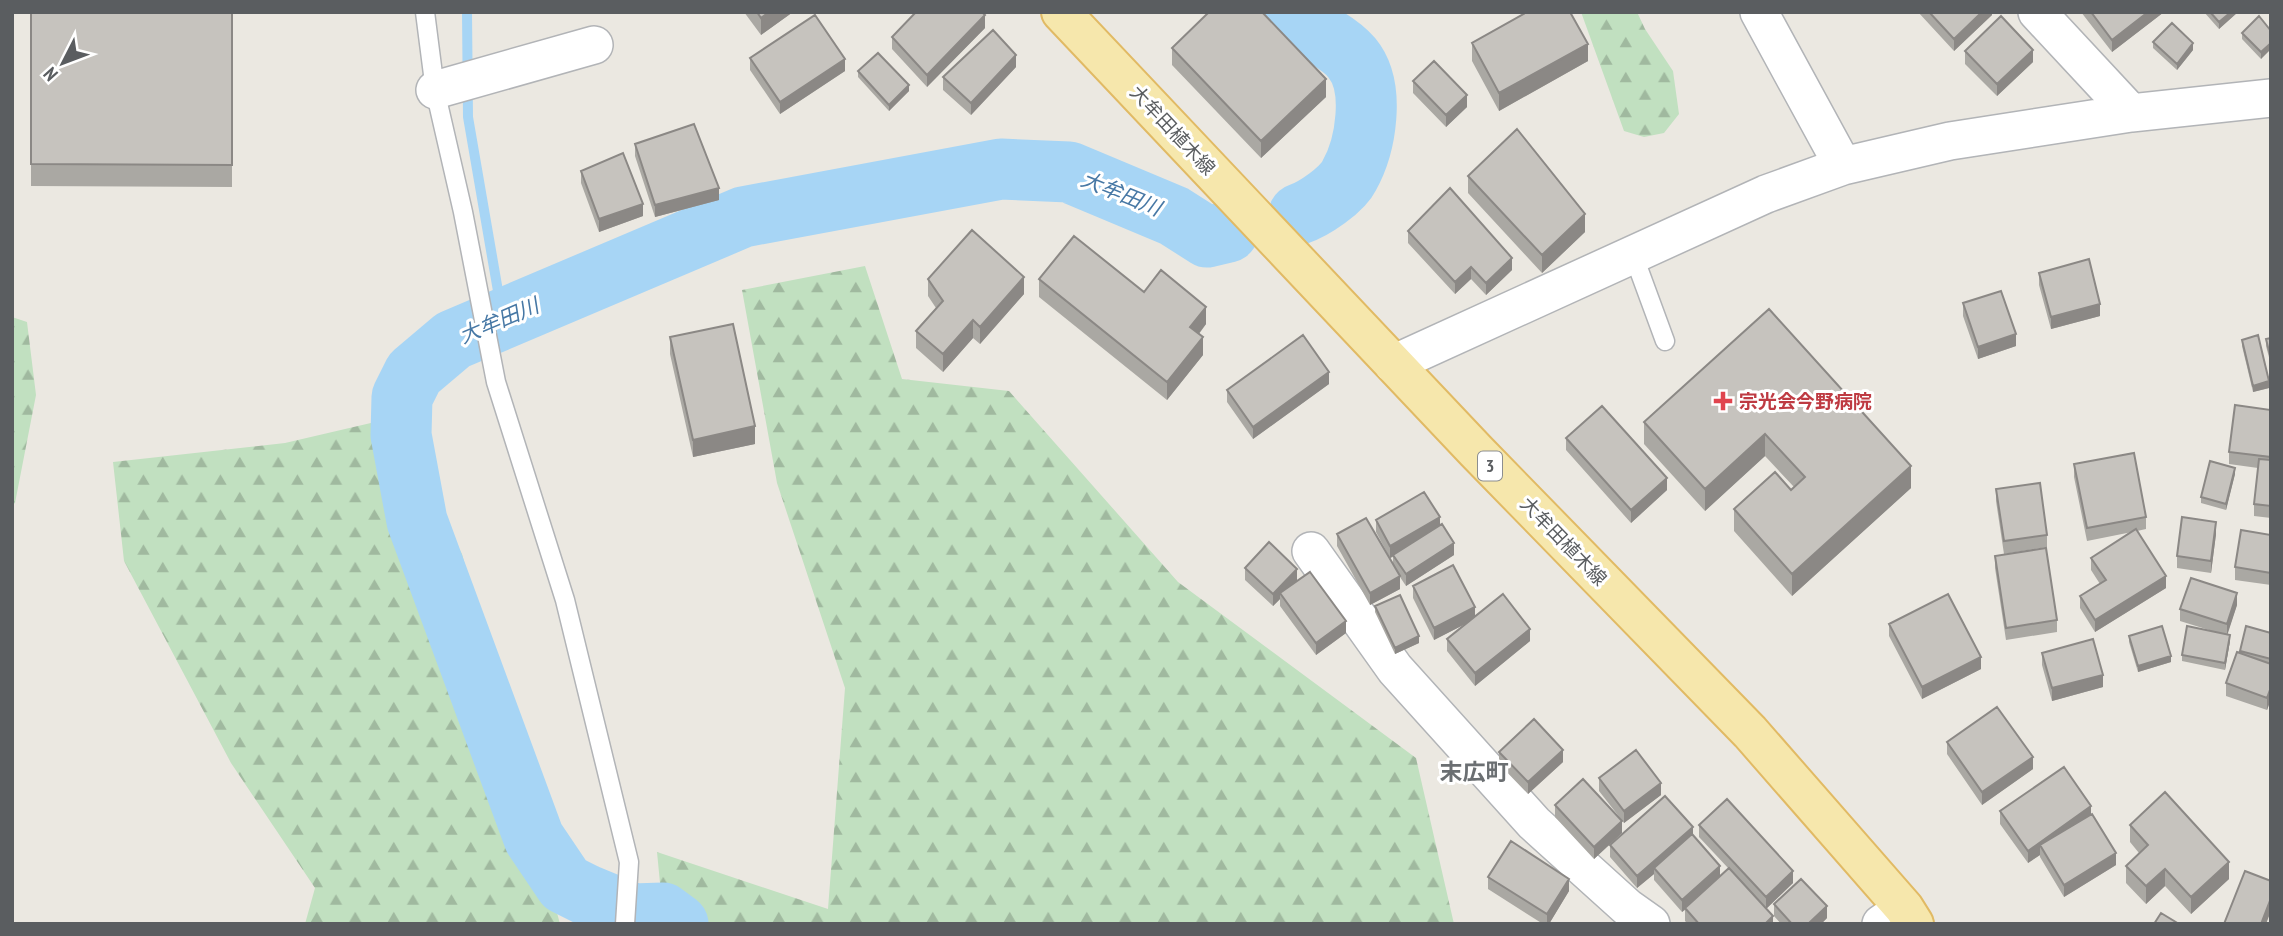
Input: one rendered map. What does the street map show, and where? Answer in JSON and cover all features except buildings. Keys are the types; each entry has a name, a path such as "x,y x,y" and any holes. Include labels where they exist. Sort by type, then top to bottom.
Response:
{"main road":[{"name":"大牟田植木線","path":"1061,12 1476,452 1750,732 1900,919"}],"street":[{"path":"1759,12 1843,166"},
{"path":"2037,12 2131,113"},
{"path":"435,90 594,45"},
{"path":"1394,364 1766,194 1843,166 1950,141 2131,113 2271,98"},
{"path":"1311,551 1395,668 1534,823 1627,907 1651,924"}],"lane":[{"path":"425,12 435,90 463,212 496,382 565,600 629,862 625,924"},
{"path":"1633,254 1665,341"}],"green space":[{"path":"1581,12 1637,12 1673,71 1679,114 1664,133 1644,137 1624,131"},
{"path":"865,266 902,379 1009,391 1178,582 1416,758 1454,924 664,924 657,852 828,909 845,688 777,483 742,290"},
{"path":"12,317 27,322 36,395 15,503 12,505"},
{"path":"388,419 462,554 560,924 305,924 315,888 231,763 124,561 113,462 285,443"}],"waterway":[{"path":"467,12 468,117 503,320"},
{"name":"大牟田川","path":"1279,12 1318,32 1352,58 1364,84 1366,100 1364,133 1349,176 1327,198 1299,214"},
{"name":"大牟田川","path":"678,924 663,913 633,914 565,884 534,838 417,521 401,435 402,397 414,373 453,340 743,217 1001,169 1069,172 1174,216 1207,237 1228,232"}],"place":[{"name":"宗光会今野病院","path":"1723,401"}],"district":[{"name":"末広町","path":"1474,772"}]}
